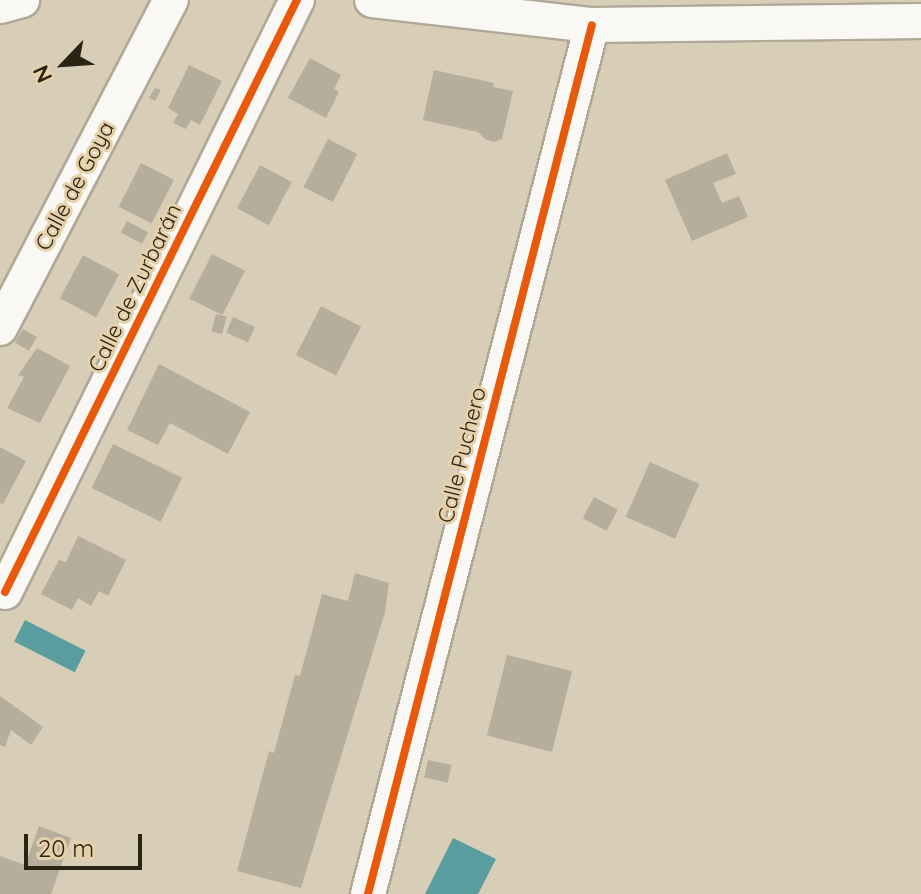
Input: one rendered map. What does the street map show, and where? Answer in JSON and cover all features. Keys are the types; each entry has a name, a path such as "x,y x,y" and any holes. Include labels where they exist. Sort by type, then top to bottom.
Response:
{"street":[{"path":"0,6 22,0"},
{"name":"Calle de Goya","path":"0,328 171,0"},
{"name":"Calle de Zurbarán","path":"5,592 297,0"},
{"path":"372,0 592,25 921,21"},
{"name":"Calle Puchero","path":"368,894 592,25"}],"water":[{"path":"25,620 86,651 75,672 14,641"},
{"path":"453,838 496,859 478,894 425,894"}],"building":[{"path":"310,58 341,75 334,89 339,92 326,118 288,98"},
{"path":"189,65 222,81 200,125 191,120 186,129 173,123 178,114 168,108"},
{"path":"434,70 494,83 493,87 513,91 502,139 494,142 478,132 423,120"},
{"path":"155,88 161,90 155,101 149,98"},
{"path":"328,139 357,154 333,202 303,187"},
{"path":"727,153 736,174 713,183 722,203 739,196 748,217 692,241 665,180"},
{"path":"141,163 174,180 152,223 119,207"},
{"path":"260,165 292,182 269,225 237,208"},
{"path":"127,221 148,232 142,244 121,232"},
{"path":"212,254 245,271 222,315 189,299"},
{"path":"83,255 119,274 96,318 60,298"},
{"path":"321,306 361,326 336,375 296,355"},
{"path":"216,314 227,317 222,334 211,331"},
{"path":"233,317 255,327 248,342 226,333"},
{"path":"23,329 37,337 29,351 15,343"},
{"path":"37,348 70,366 40,423 7,408 24,377 18,375"},
{"path":"159,364 250,412 228,454 170,423 158,445 127,430"},
{"path":"113,444 182,478 161,522 92,488"},
{"path":"0,447 26,461 3,504 0,503"},
{"path":"650,462 699,484 675,539 626,517"},
{"path":"594,497 618,510 607,531 583,518"},
{"path":"78,536 126,560 108,596 99,591 91,606 78,598 72,610 41,594 59,560 66,562"},
{"path":"355,573 389,583 385,612 301,888 237,871 269,751 274,753 295,675 300,676 322,594 348,601"},
{"path":"507,655 572,671 552,752 487,736"},
{"path":"0,696 43,727 31,745 11,730 5,747 0,745"},
{"path":"428,760 451,765 448,783 424,778"},
{"path":"39,826 71,838 51,894 0,894 0,856 25,865"}],"cycle path":[{"path":"5,592 297,0"},
{"path":"368,894 592,25"}]}
